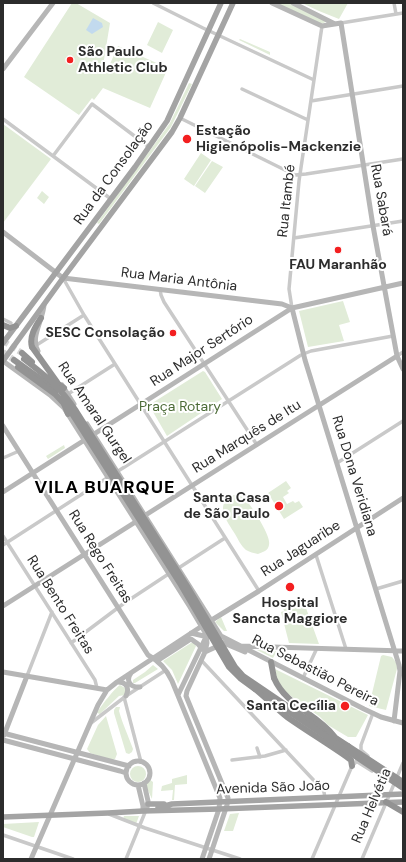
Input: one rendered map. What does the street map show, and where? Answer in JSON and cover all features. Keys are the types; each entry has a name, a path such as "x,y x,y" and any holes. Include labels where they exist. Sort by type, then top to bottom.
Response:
{"highway":[{"path":"41,318 30,341 33,347 65,392 187,586 235,667 244,676 403,781"},
{"path":"3,325 10,328 13,324"},
{"path":"18,358 48,377 65,392"},
{"path":"18,358 18,367 55,394 69,409 177,579 229,667 240,678 266,698 403,788"},
{"path":"18,358 54,391 62,401 68,414"},
{"path":"269,661 274,678 285,696 324,725 334,736"},
{"path":"266,698 288,718 349,758 354,764"},
{"path":"386,802 403,812"}],"main road":[{"name":"Rua da Consolação","path":"3,344 13,324 111,199 149,147 170,115 221,3"},
{"name":"Rua da Consolação","path":"3,361 164,143 180,118 233,3"},
{"path":"397,776 403,781"},
{"name":"Avenida São João","path":"144,811 172,804 403,794"},
{"name":"Avenida São João","path":"3,817 403,802"},
{"path":"148,804 172,804"}],"street":[{"path":"3,69 53,3"},
{"path":"153,3 158,4 208,31 314,80"},
{"path":"272,3 322,26 403,13"},
{"path":"293,3 339,24"},
{"path":"394,3 396,14"},
{"name":"Rua Sabará","path":"339,24 372,226 397,356 403,369"},
{"name":"Rua Itambé","path":"292,308 289,289 300,175 322,26"},
{"path":"311,101 403,86"},
{"path":"242,89 308,120"},
{"path":"53,156 92,104 149,147"},
{"path":"180,118 292,174 300,175 403,159"},
{"path":"3,119 111,199"},
{"path":"294,238 403,220"},
{"path":"3,232 56,271 63,278 84,315 259,591"},
{"name":"Rua Maria Antônia","path":"63,278 284,305 292,308"},
{"name":"Rua Major Sertório","path":"3,492 292,308 403,283"},
{"path":"160,289 164,302 257,445"},
{"path":"284,305 286,308 285,312"},
{"name":"Rua da Consolação","path":"41,318 44,306"},
{"name":"Rua Dona Veridiana","path":"292,308 319,405 400,671 394,721"},
{"path":"33,347 84,315"},
{"path":"3,318 13,324"},
{"path":"3,544 304,354 311,351 393,336"},
{"name":"Rua Marquês de Itu","path":"3,606 403,352"},
{"name":"Rua Amaral Gurgel","path":"3,361 58,402 68,414 202,626 206,636"},
{"path":"65,392 115,364"},
{"name":"Rua Amaral Gurgel","path":"65,392 95,434 221,636 226,641"},
{"path":"337,463 403,421"},
{"name":"Rua Rego Freitas","path":"3,426 148,655 166,670"},
{"path":"3,458 19,451"},
{"name":"Rua Jaguaribe","path":"155,660 191,633 316,555 403,498"},
{"name":"Rua Bento Freitas","path":"3,536 95,680 97,688"},
{"path":"71,643 118,608 225,538"},
{"path":"316,555 346,649"},
{"path":"376,589 403,581"},
{"path":"3,736 52,612"},
{"path":"191,633 226,641 260,660 269,661"},
{"path":"178,696 207,645 206,636"},
{"path":"31,859 98,705 107,690 131,672 191,639 203,650"},
{"path":"203,650 226,641"},
{"name":"Rua Sebastião Pereira","path":"226,641 373,713 403,723"},
{"path":"238,646 403,651"},
{"path":"303,678 317,648"},
{"path":"203,650 201,660 187,690 186,696 224,786 228,802 209,859"},
{"path":"201,660 322,789 325,798"},
{"path":"91,724 125,696 166,670 219,793 221,802 202,859"},
{"path":"3,672 107,690"},
{"path":"131,672 128,676 129,682 135,687 140,686"},
{"path":"117,682 123,682 127,686 128,691 125,696 141,762"},
{"path":"178,696 186,696"},
{"path":"189,722 193,712"},
{"path":"373,713 361,745 361,750 397,776"},
{"path":"3,736 129,766"},
{"path":"3,736 75,759 126,773"},
{"path":"257,748 260,757"},
{"path":"232,760 260,757 286,750"},
{"path":"312,859 354,764 367,755"},
{"path":"135,762 141,762 147,766 149,772 148,778 144,783 138,785 129,782 126,773 129,766 135,762"},
{"name":"Rua Helvétia","path":"362,859 403,763"},
{"path":"354,764 394,784"},
{"path":"126,859 148,804 144,783"},
{"path":"138,785 144,811"},
{"path":"108,813 139,826 240,859"},
{"path":"3,835 73,859"}],"green space":[{"name":"São Paulo Athletic Club","path":"72,3 76,3 110,23 102,72 106,73 118,46 168,68 150,108 103,88 94,100 92,98 79,115 24,77"},
{"path":"276,3 290,3 328,21 321,24"},
{"path":"302,3 348,3 339,19"},
{"path":"158,22 173,30 162,53 147,45"},
{"path":"240,39 270,52 270,55 239,40"},
{"path":"189,83 192,84 171,127 99,224 97,223 170,123"},
{"path":"3,124 51,159 3,223"},
{"path":"201,153 211,160 194,186 184,179"},
{"path":"212,161 223,167 205,193 195,186"},
{"path":"42,191 49,197 44,204 37,198"},
{"path":"343,301 350,322 339,325 344,341 308,347 299,311"},
{"name":"Praça Rotary","path":"203,371 222,399 167,436 149,405"},
{"path":"64,445 65,448 48,459 46,456"},
{"path":"286,481 291,488 287,491 289,493 283,497 287,504 293,501 295,503 299,501 303,507 284,519 268,493"},
{"path":"234,495 245,499 256,514 264,529 269,545 268,549 263,552 258,554 246,550 226,518 223,508 224,503"},
{"path":"302,597 319,644 289,643 281,612 284,611 282,604"},
{"path":"221,617 227,631 224,631 215,622"},
{"path":"191,643 194,643 196,646 178,684 172,670 163,661"},
{"path":"257,650 277,651 273,658"},
{"path":"381,656 392,657 398,665 386,710 369,706"},
{"path":"153,665 158,669 133,683 133,680"},
{"path":"275,669 368,715 356,737 348,737 328,725 320,717 284,691 277,678"},
{"path":"120,685 125,688 125,695 119,696 100,714 97,713 108,698"},
{"path":"116,707 120,707 119,711 133,749 129,754 126,753 114,713"},
{"path":"106,716 117,754 115,759 112,760 90,753 87,749 98,725"},
{"path":"138,766 144,768 146,774 144,780 138,782 132,780 130,774 132,768"},
{"path":"187,775 187,784 175,785 174,800 172,800 173,790 161,791 162,786 172,783 172,779"},
{"path":"149,779 153,782 152,799 145,784"},
{"path":"239,813 233,831 224,831 230,814"},
{"path":"124,816 139,816 136,824 123,819"},
{"path":"39,822 34,837 3,827 3,824"}],"water":[{"path":"93,18 102,23 103,27 92,34 86,30"}],"tunnel":[{"path":"3,341 22,353"},
{"path":"3,352 14,360"}],"place":[{"name":"São Paulo Athletic Club","path":"70,60"},
{"name":"Estação Higienópolis-Mackenzie","path":"187,139"},
{"name":"FAU Maranhão","path":"338,250"},
{"name":"SESC Consolação","path":"173,333"},
{"name":"Santa Casa de São Paulo","path":"279,506"},
{"name":"Hospital Sancta Maggiore","path":"290,587"},
{"name":"Santa Cecília","path":"345,706"}],"district":[{"name":"VILA BUARQUE","path":"105,488"}]}
